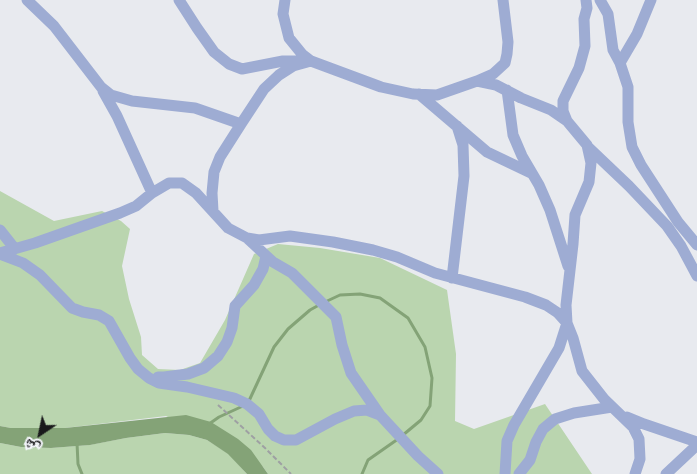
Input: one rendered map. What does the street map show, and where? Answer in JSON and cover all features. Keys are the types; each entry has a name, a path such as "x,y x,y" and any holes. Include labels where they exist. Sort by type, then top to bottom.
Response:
{"street":[{"path":"27,0 54,26 101,87 117,116 152,193"},
{"path":"179,0 214,52 229,64 242,69 283,61 311,61"},
{"path":"285,0 283,14 289,38 302,54 311,61 381,87 419,94 437,95 493,74 504,63 508,42 503,0"},
{"path":"567,121 563,111 563,101 579,68 585,46 584,19 586,0"},
{"path":"600,0 608,14 613,50 628,87 628,122 632,147 641,165 673,215 697,245"},
{"path":"620,64 637,34 651,0"},
{"path":"213,211 214,172 220,157 240,124 264,89 279,75 293,66 311,61"},
{"path":"477,81 496,85 551,110 567,121 602,162 629,186 667,226 681,246 697,276"},
{"path":"101,87 111,95 132,101 195,108 240,124"},
{"path":"507,90 513,135 550,210 570,272"},
{"path":"419,94 486,152 532,173"},
{"path":"452,278 464,176 463,145 457,126"},
{"path":"587,146 591,163 589,182 575,215 566,305 567,323 582,371 591,384 633,427 639,439 640,459 635,474"},
{"path":"0,253 35,243 120,213 136,206 152,193 169,183 182,183 196,193 228,228 246,238 266,256 292,273 336,317 351,373 380,415 418,456 438,474"},
{"path":"0,230 15,249"},
{"path":"246,238 259,240 290,236 373,250 398,257 435,273 524,297 546,305 567,323"},
{"path":"0,253 22,263 40,275 72,308 99,315 110,321 130,358 145,375 159,383 187,387 234,398 247,404 259,414 268,429 275,436 284,440 296,440 354,411 367,410 380,415"},
{"path":"145,375 164,378 188,374 204,368 218,356 228,342 235,306 254,285 263,269 266,256"},
{"path":"505,474 507,441 514,425 559,348 567,323"},
{"path":"519,474 530,460 543,429 555,419 574,413 616,410 644,424 697,444 666,474"}],"path":[{"path":"217,405 291,474"}],"shaded area":[{"path":"0,191 54,221 102,211 121,221 130,229 122,266 129,299 141,337 142,355 158,369 180,370 200,363 225,320 254,254 278,244 320,248 380,258 447,290 456,354 455,421 474,429 545,404 592,474 268,474 263,467 166,416 65,428 11,428 0,426"},
{"path":"186,415 211,422 238,439 251,450 268,474 247,474 228,454 207,440 189,435 165,433 90,445 51,448 21,447 0,443 0,426 11,428 65,428"},
{"path":"165,433 189,435 207,440 229,454 247,474 0,474 0,443 21,447 51,448 89,445"}],"waterway":[{"path":"325,302 340,295 360,294 380,298 408,318 425,347 432,378 430,406 421,420 403,435"},
{"path":"248,403 274,347 288,329 310,310 319,305"},
{"path":"209,424 219,417 243,406"},
{"path":"362,474 368,460 398,439"},
{"path":"77,443 78,464 82,474"}]}
